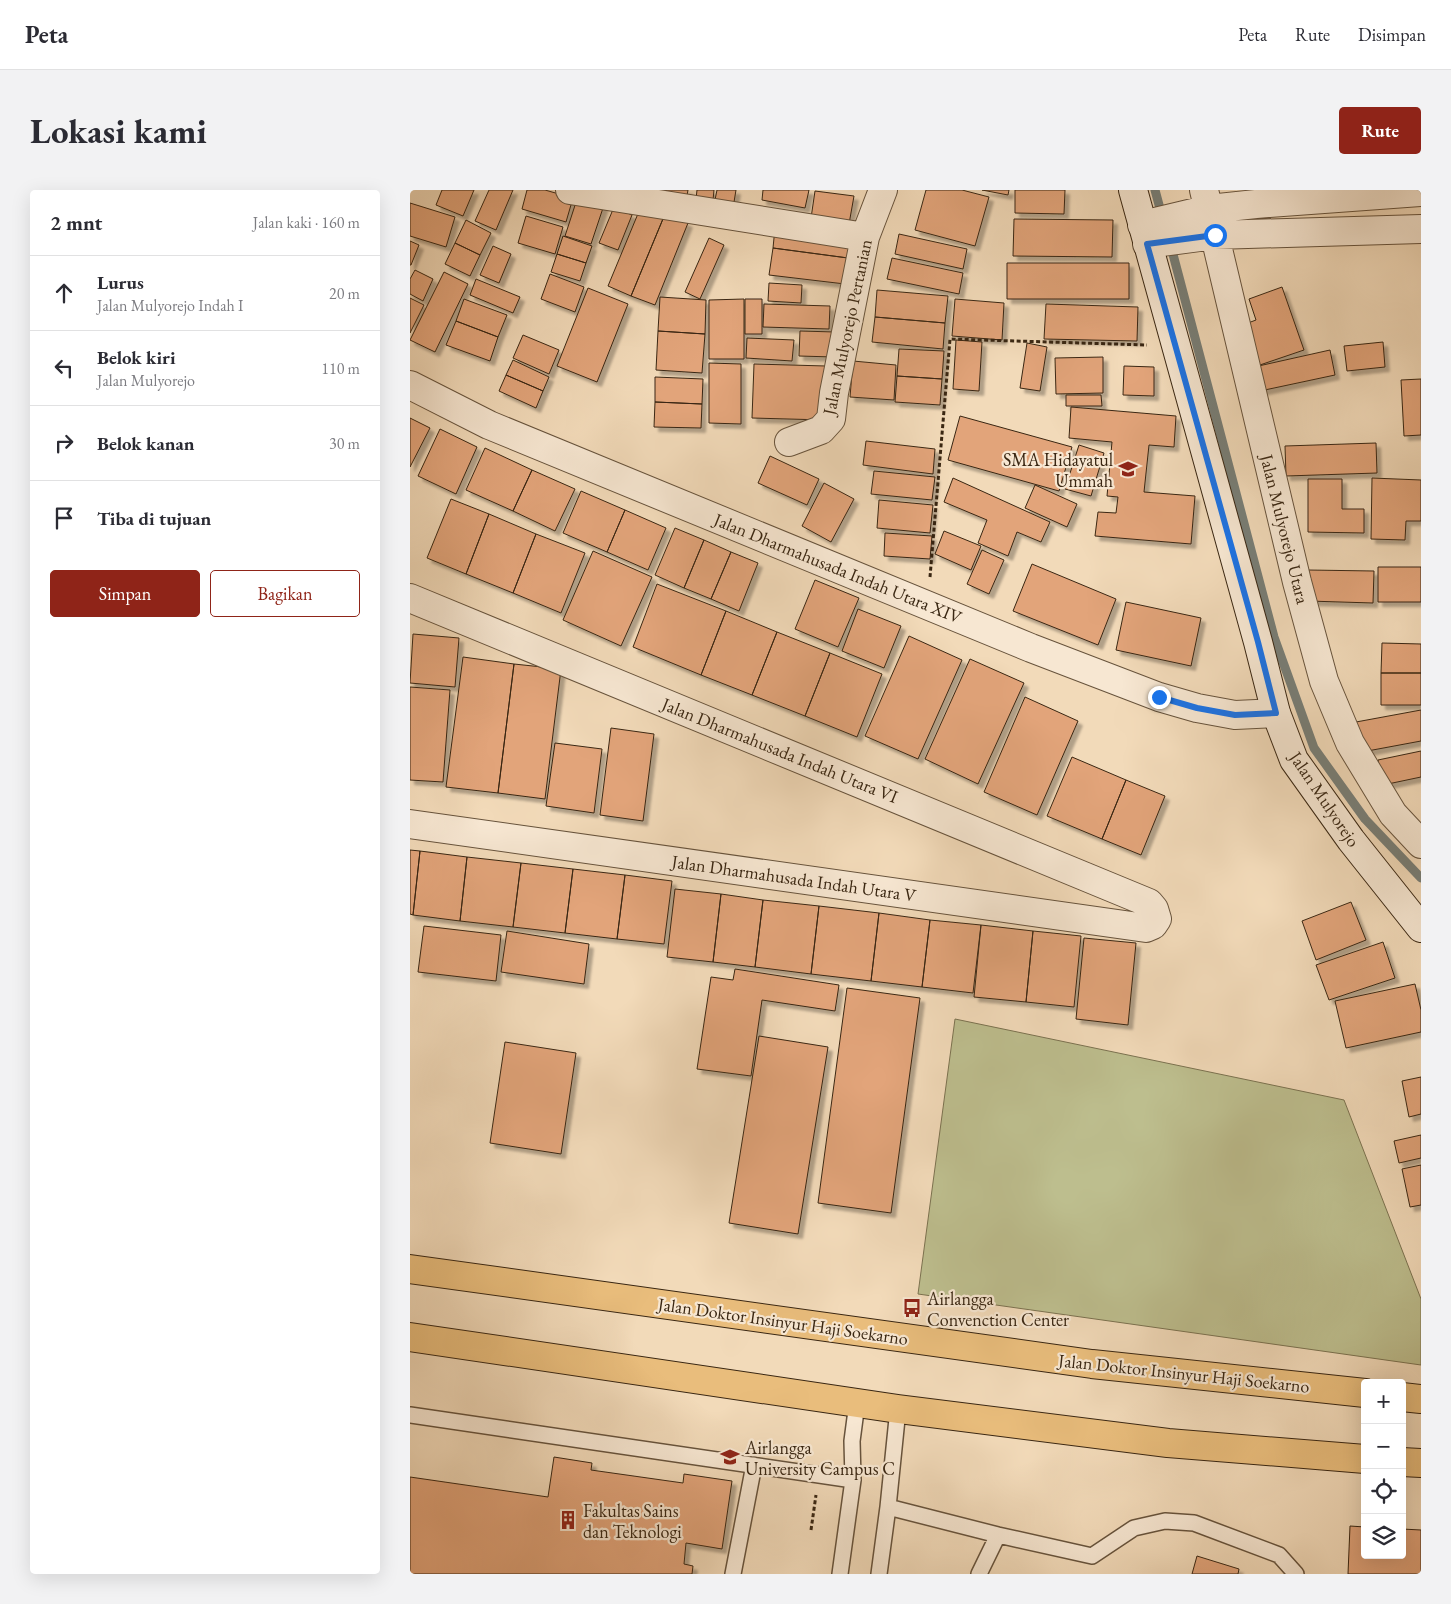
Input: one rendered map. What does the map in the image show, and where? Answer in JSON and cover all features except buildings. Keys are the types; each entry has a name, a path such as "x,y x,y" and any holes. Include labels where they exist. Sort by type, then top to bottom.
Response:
{"main road":[{"name":"Jalan Doktor Insinyur Haji Soekarno","path":"410,1269 1092,1364 1361,1393"},
{"path":"410,1337 898,1409 1168,1443 1361,1459"},
{"path":"1406,1397 1421,1399"},
{"path":"1406,1462 1421,1463"}],"street":[{"path":"570,190 864,237"},
{"name":"Jalan Mulyorejo Pertanian","path":"789,442 821,430 831,419 834,393 864,237 883,190"},
{"name":"Jalan Mulyorejo","path":"1133,190 1152,233 1175,346 1276,713 1294,760 1351,840 1421,928"},
{"path":"1152,233 1256,204 1421,192"},
{"path":"1205,217 1421,229"},
{"name":"Jalan Mulyorejo Utara","path":"1205,217 1297,582 1324,681 1350,743 1393,814 1421,844"},
{"name":"Jalan Dharmahusada Indah Utara XIV","path":"410,385 489,425 1031,648 1159,697 1197,708 1235,715 1276,713"},
{"name":"Jalan Dharmahusada Indah Utara VI","path":"410,598 1149,903"},
{"name":"Jalan Dharmahusada Indah Utara V","path":"410,824 1146,928 1153,925 1157,919 1154,909 1149,903"}],"lane":[{"path":"840,1574 853,1480 852,1441 857,1403"},
{"path":"879,1574 898,1409"},
{"path":"410,1415 853,1480"},
{"path":"734,1574 754,1465"},
{"path":"888,1507 998,1535 1092,1556 1134,1528 1165,1520 1194,1523 1279,1555 1296,1574"},
{"path":"979,1574 998,1535"}],"path":[{"path":"928,605 950,339 1175,346"},
{"path":"811,1530 818,1475"}],"green space":[{"path":"955,1019 1344,1100 1421,1299 1421,1365 918,1294"}],"waterway":[{"path":"1155,190 1162,216"},
{"path":"1170,243 1274,637 1314,748 1365,819 1421,878"}],"place":[{"name":"SMA Hidayatul Ummah","path":"1128,469"},
{"name":"Airlangga Convenction Center","path":"912,1308"},
{"name":"Airlangga University Campus C","path":"730,1457"},
{"name":"Fakultas Sains dan Teknologi","path":"568,1520"}],"route":[{"path":"1159,697 1197,708 1235,715 1276,713 1147,244 1215,235"}]}
